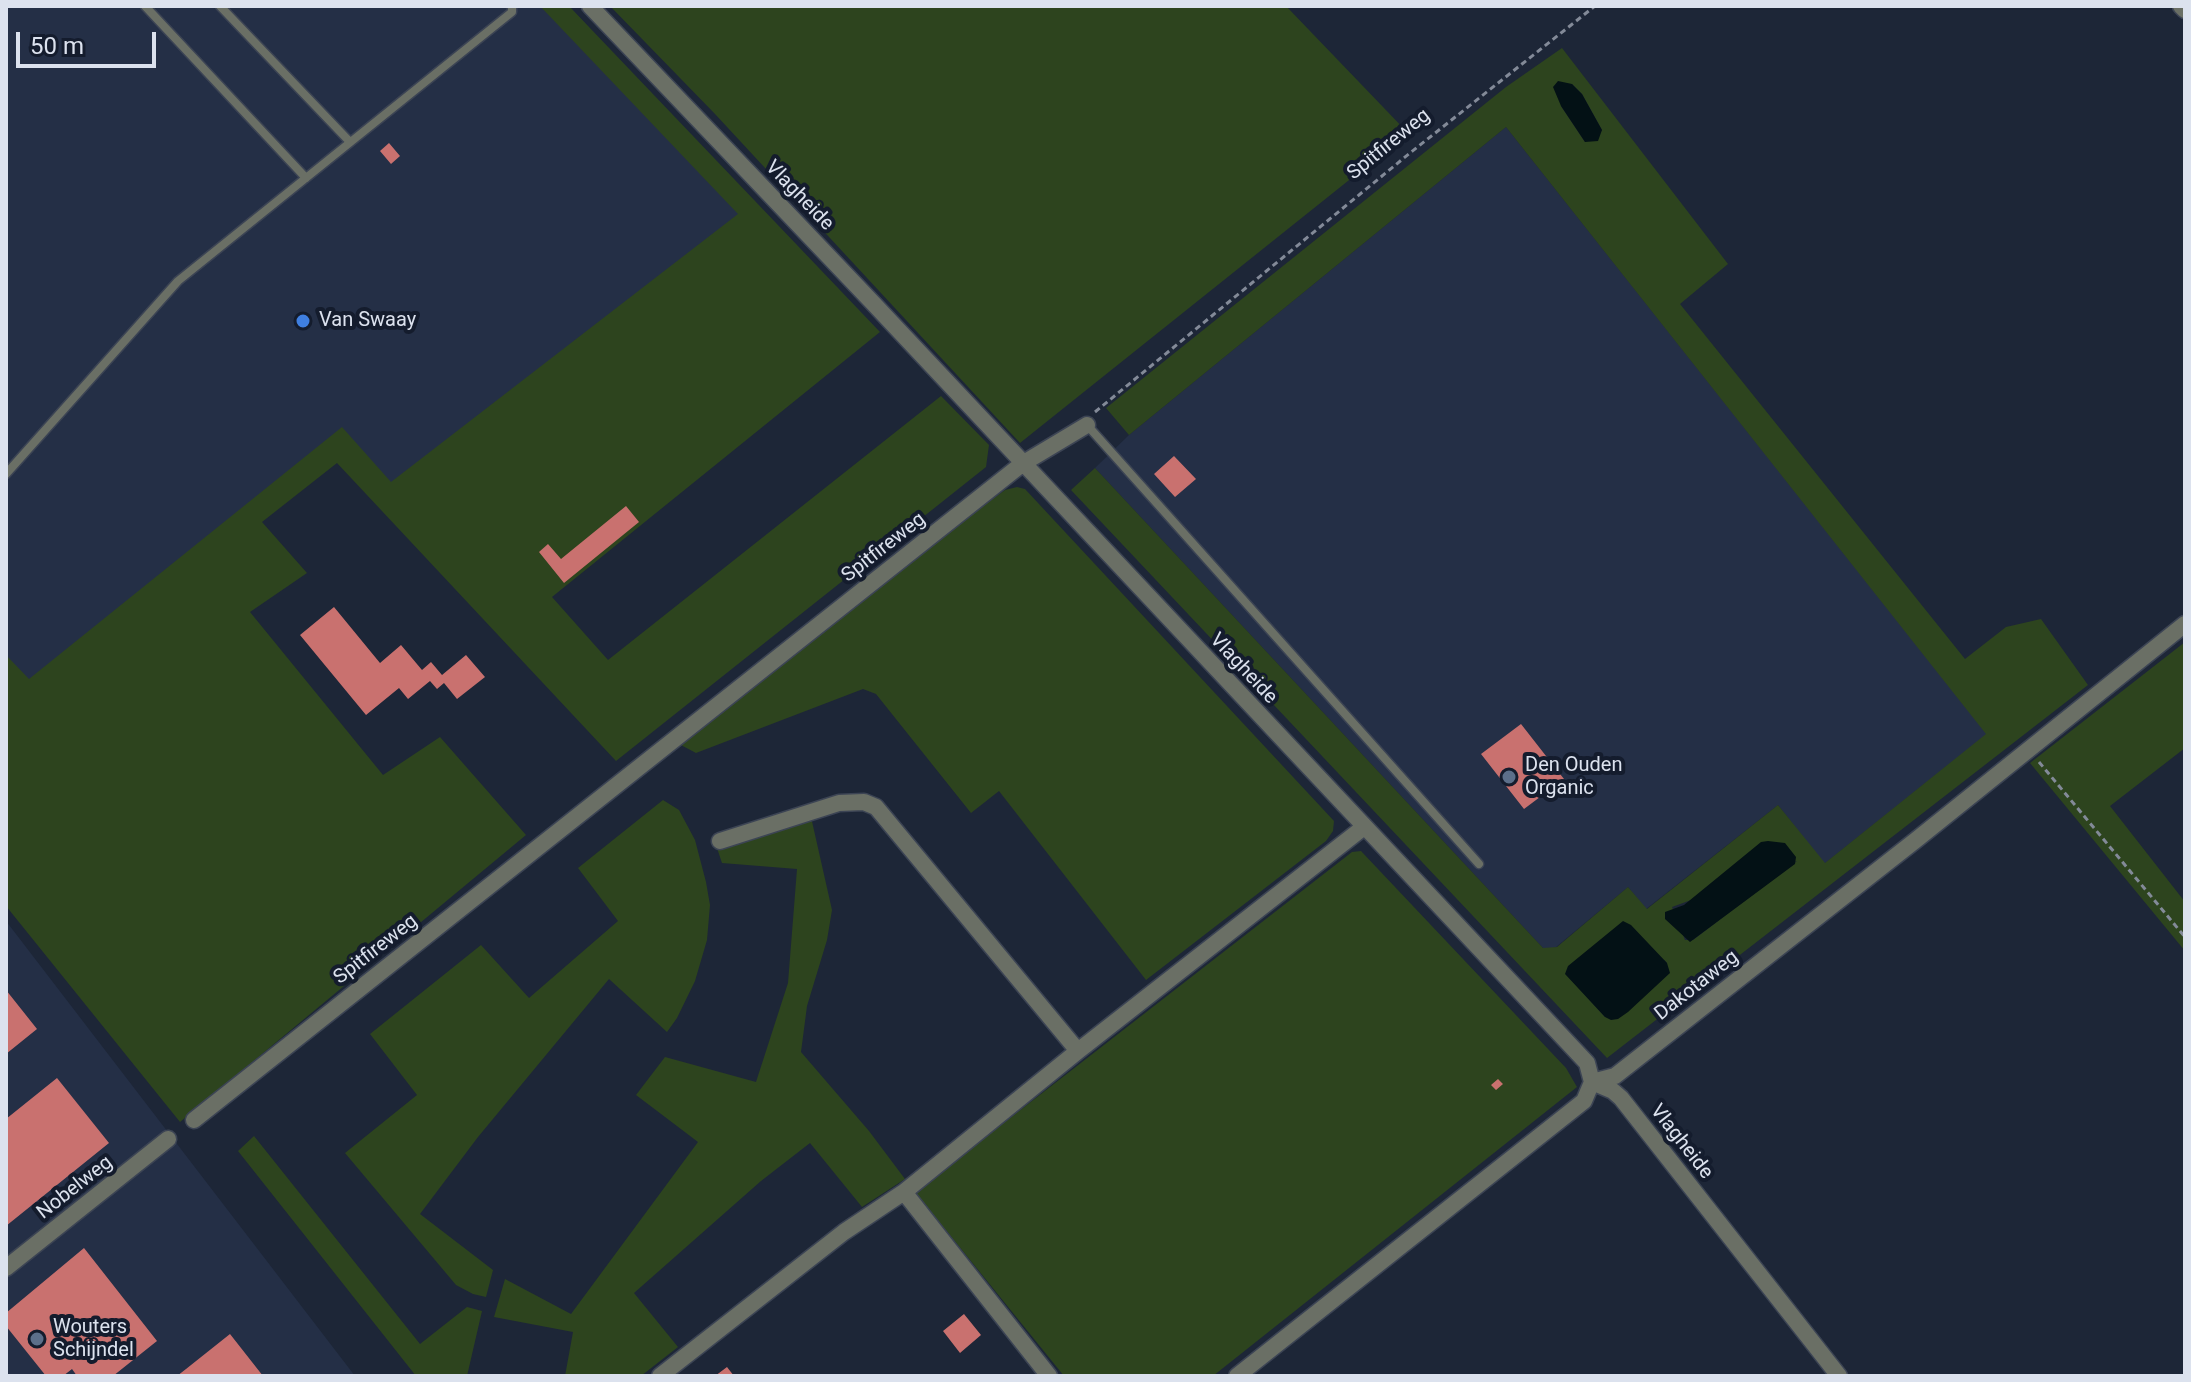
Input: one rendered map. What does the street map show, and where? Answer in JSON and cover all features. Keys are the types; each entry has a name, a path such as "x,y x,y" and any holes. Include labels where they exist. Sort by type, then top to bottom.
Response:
{"street":[{"name":"Vlagheide","path":"590,6 1587,1063 1592,1082 1621,1098 1839,1376"},
{"name":"Spitfireweg","path":"194,1120 1022,464 1087,425"},
{"name":"Dakotaweg","path":"1592,1082 1615,1076 2185,624"},
{"path":"720,841 839,803 864,802 876,807 1078,1051"},
{"path":"660,1376 844,1232 904,1192 1364,827"},
{"path":"1237,1376 1563,1119 1584,1101 1592,1082"},
{"name":"Nobelweg","path":"6,1268 168,1139"},
{"path":"904,1192 1049,1376"}],"lane":[{"path":"145,6 306,178"},
{"path":"220,6 350,142"},
{"path":"6,474 178,281 512,12 512,6"},
{"path":"1087,425 1479,864"}],"path":[{"name":"Spitfireweg","path":"1087,425 1097,408 1595,6"},
{"path":"2029,750 2185,937"}],"shaded area":[{"name":"Van Swaay","path":"6,6 569,6 759,212 388,497 338,444 24,690 6,676"},
{"path":"1558,81 1572,84 1582,94 1602,130 1598,141 1585,142 1561,106 1553,87"},
{"path":"1506,127 1987,734 1824,864 1778,805 1646,909 1628,887 1550,949 1543,948 1095,468 1129,435"},
{"path":"1761,842 1785,843 1796,857 1795,864 1690,942 1665,919 1665,912 1684,905"},
{"path":"6,921 355,1376 6,1376"},
{"path":"1623,921 1631,925 1667,963 1670,973 1628,1012 1611,1020 1565,974 1568,966"}],"green space":[{"path":"540,6 569,6 880,332 552,597 608,660 941,396 989,445 986,467 616,761 337,463 262,522 307,573 250,612 383,775 440,737 526,835 180,1122 6,906 6,655 29,679 342,427 391,482 738,214"},
{"path":"610,6 1286,6 1408,133 1020,443 715,114"},
{"path":"1562,48 1728,264 1680,304 1965,659 2006,627 2041,619 2088,685 1607,1058 1071,490 1095,468 1543,948 1557,947 1628,887 1647,909 1778,805 1825,863 1986,734 1506,127 1129,435 1106,408 1506,87","holes":["1572,84 1582,94 1602,130 1585,142 1561,106","1797,861 1693,940 1685,940 1672,907","1664,960 1667,963 1605,1017 1566,974"]},
{"path":"1025,489 1334,821 1333,831 1326,841 1146,980 999,791 971,813 876,694 863,689 696,753 679,744 987,503 1005,490"},
{"path":"2185,642 2185,748 2110,806 2185,902 2185,951 2030,763"},
{"path":"663,800 679,810 695,840 706,882 710,905 707,940 695,981 667,1032 609,979 478,1137 420,1214 493,1270 486,1297 473,1294 456,1285 345,1153 417,1095 370,1034 481,945 529,998 618,921 578,868"},
{"path":"811,817 832,910 827,940 807,1006 801,1052 869,1131 905,1179 862,1207 810,1143 761,1181 634,1293 678,1347 641,1376 565,1376 573,1332 494,1317 505,1279 571,1314 698,1142 636,1095 665,1057 756,1082 788,983 797,869 722,863 717,848"},
{"path":"1361,851 1566,1068 1577,1087 1213,1376 1064,1376 915,1192 1352,852"},
{"path":"254,1136 420,1344 467,1307 482,1311 467,1376 416,1376 238,1151"}],"building":[{"path":"389,143 400,156 391,164 380,151"},
{"path":"1174,456 1196,479 1175,497 1154,474"},
{"path":"626,506 639,522 564,583 539,552 548,544 561,559"},
{"path":"334,607 380,663 401,645 422,670 431,662 442,675 466,655 485,677 457,699 444,683 437,689 430,681 408,699 399,688 366,715 300,635"},
{"path":"1521,724 1564,779 1524,809 1481,754"},
{"path":"6,990 37,1029 6,1054"},
{"path":"57,1078 109,1143 6,1226 6,1119"},
{"path":"1498,1079 1503,1084 1496,1090 1491,1085"},
{"path":"84,1248 157,1341 113,1376 77,1376 72,1369 63,1376 46,1376 6,1326 6,1313"},
{"path":"964,1314 981,1335 960,1353 943,1331"},
{"path":"230,1334 263,1376 177,1376 186,1369"},
{"path":"727,1367 734,1376 715,1376"}],"place":[{"name":"Van Swaay","path":"303,321"},
{"name":"Den Ouden Organic","path":"1509,777"},
{"name":"Wouters Schijndel","path":"37,1339"}]}
